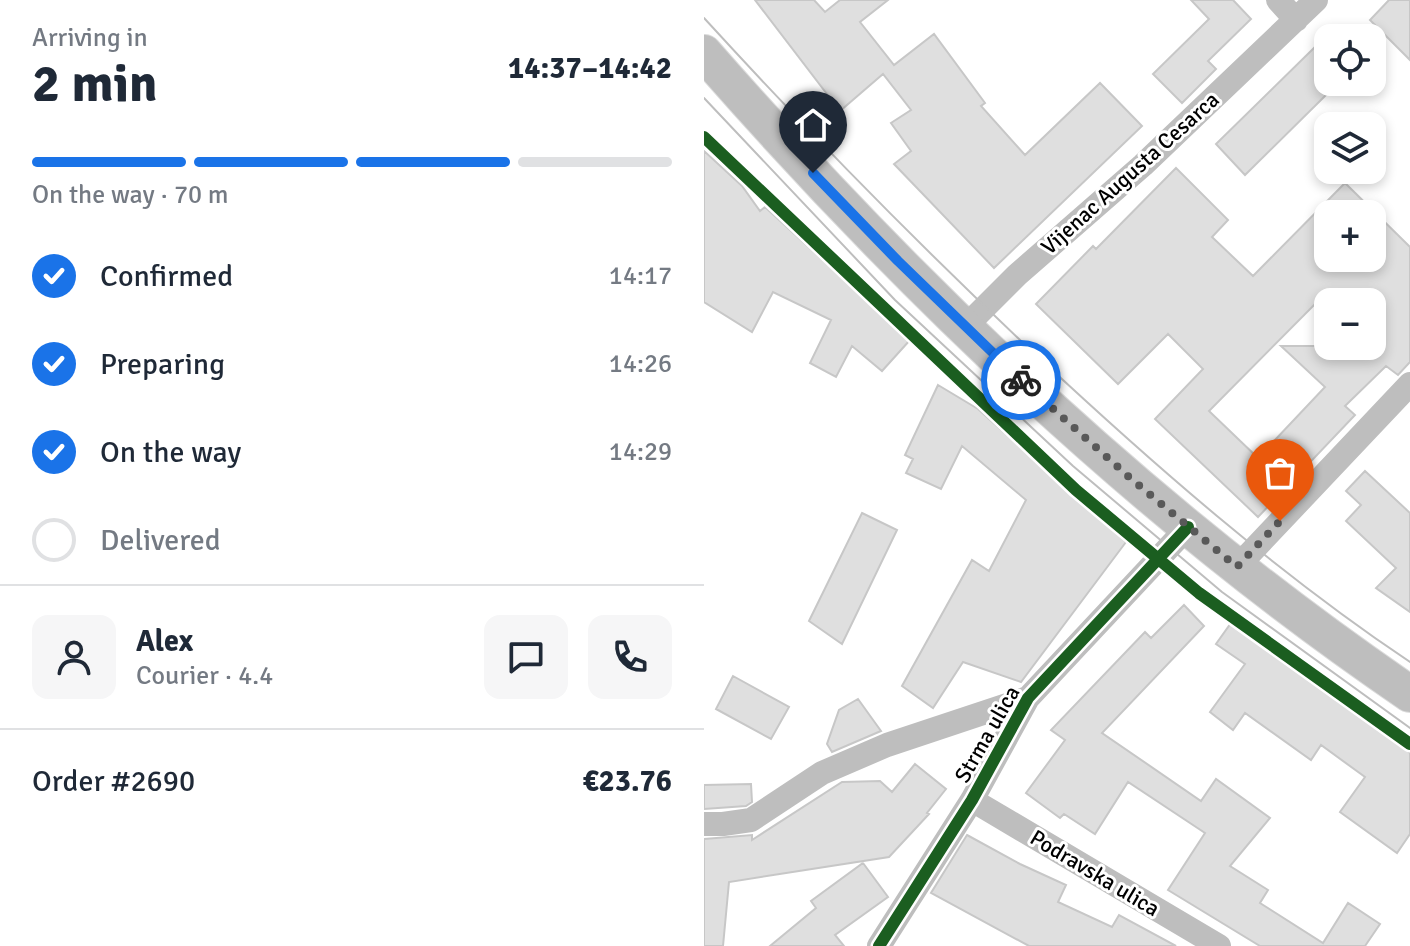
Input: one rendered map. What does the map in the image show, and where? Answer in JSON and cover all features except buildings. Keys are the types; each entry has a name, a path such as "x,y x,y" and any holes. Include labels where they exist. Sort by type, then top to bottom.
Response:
{"main road":[{"path":"704,53 792,151 965,327 1053,410 1237,567 1410,694"}],"street":[{"path":"1278,0 1296,20"},
{"name":"Vijenac Augusta Cesarca","path":"965,327 1017,275 1143,165 1316,0"},
{"path":"1237,567 1410,384"},
{"name":"Strma ulica","path":"879,946 972,800 1028,698 1188,527"},
{"path":"704,824 751,820 794,790 861,756 1028,698"},
{"name":"Podravska ulica","path":"972,800 1219,946"}],"tram line":[{"path":"704,18 909,232 1080,396 1264,554 1410,662"},
{"path":"704,98 895,300 1073,466 1222,592 1410,728"}],"cycle path":[{"path":"704,137 1076,490 1199,593 1410,744"},
{"path":"879,946 972,800 1028,698 1188,527"}],"way so far":[{"path":"1021,380 1129,477 1237,567 1280,521"}],"route":[{"path":"813,173 898,261 1021,380"}]}
